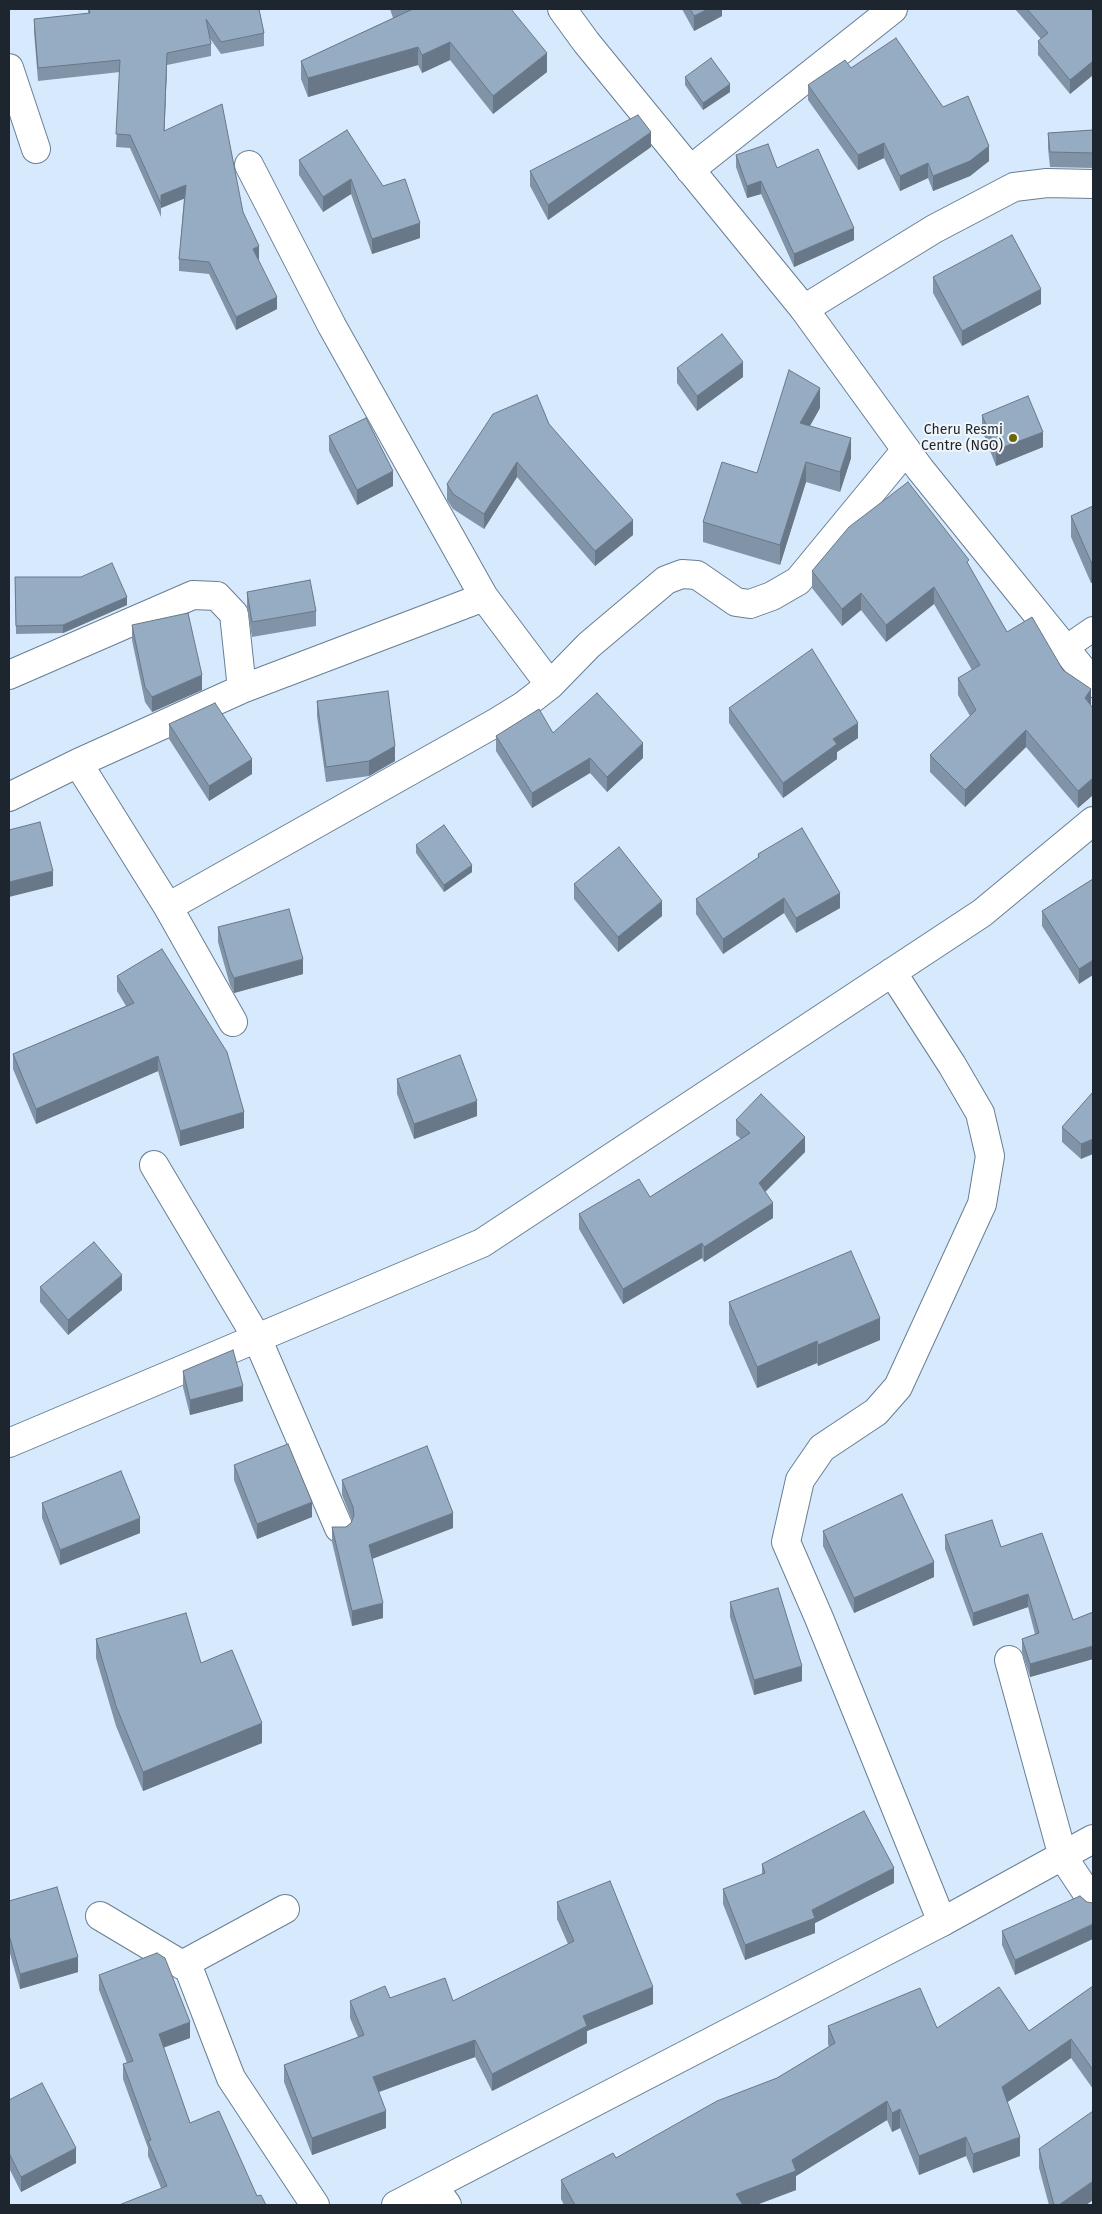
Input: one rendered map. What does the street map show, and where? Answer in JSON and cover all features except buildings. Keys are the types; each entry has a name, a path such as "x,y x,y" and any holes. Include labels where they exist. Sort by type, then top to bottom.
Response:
{"street":[{"path":"562,9 586,42 804,309 906,450 1093,683"},
{"path":"690,170 893,9"},
{"path":"9,68 36,149"},
{"path":"249,165 332,326 484,597 550,685"},
{"path":"804,309 934,229 1014,187 1047,183 1093,184"},
{"path":"168,907 523,706 550,685 589,646 666,580 682,574 697,575 736,602 750,604 772,596 798,581 906,450"},
{"path":"9,675 193,595 217,596 234,614 242,689"},
{"path":"9,797 78,763 242,689 484,597"},
{"path":"78,763 168,907 233,1022"},
{"path":"9,1443 482,1243 982,913 1093,821"},
{"path":"892,972 952,1065 980,1113 990,1156 982,1204 898,1386 876,1412 822,1448 800,1480 786,1542 820,1618 942,1922"},
{"path":"154,1165 257,1338 339,1528"},
{"path":"1009,1660 1063,1857 1093,1902"},
{"path":"396,2205 440,2196 1093,1839"},
{"path":"182,1965 285,1909"},
{"path":"100,1916 189,1969 231,2078 314,2205"}],"lane":[{"path":"1064,649 1093,628"}],"place":[{"name":"Cheru Resmi Centre (NGO)","path":"1013,438"}]}
